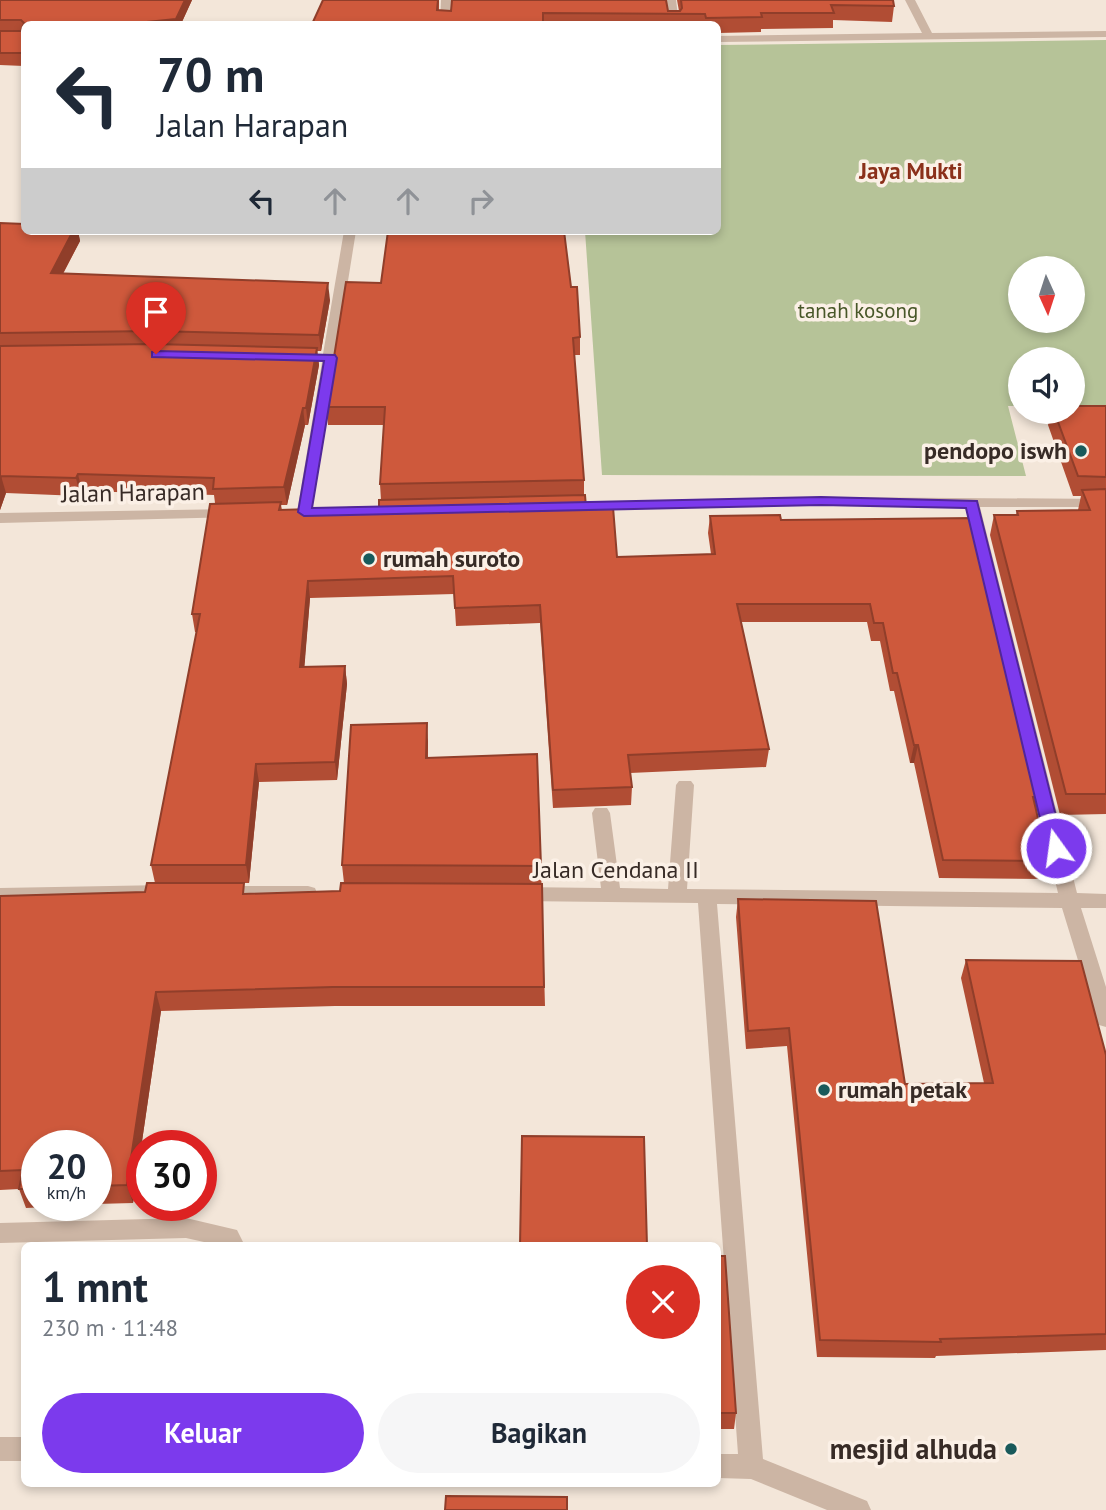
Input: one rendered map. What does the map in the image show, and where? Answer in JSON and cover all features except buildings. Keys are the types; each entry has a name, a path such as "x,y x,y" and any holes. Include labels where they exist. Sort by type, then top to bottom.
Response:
{"street":[{"path":"445,21 446,0"},
{"path":"671,0 674,21"},
{"path":"910,0 928,36"},
{"path":"721,39 1106,34"},
{"path":"304,512 349,235"},
{"path":"277,357 331,358"},
{"path":"542,507 821,501 1106,503"},
{"path":"972,504 1069,901 1106,1019"},
{"name":"Jalan Harapan","path":"0,518 249,513"},
{"path":"677,894 685,785"},
{"path":"601,813 611,894"},
{"path":"0,895 324,893"},
{"name":"Jalan Cendana II","path":"502,894 1106,901"},
{"path":"707,895 751,1467"},
{"path":"0,1233 186,1228 229,1237 232,1242"},
{"path":"0,1449 21,1449"},
{"path":"721,1466 751,1467 858,1510"}],"green space":[{"name":"tanah kosong","path":"1106,40 1106,408 1085,407 1085,347 1008,347 1008,424 1013,424 1026,476 602,475 585,235 721,235 721,45"}],"place":[{"name":"pendopo iswh","path":"1081,451"},
{"name":"rumah suroto","path":"369,559"},
{"name":"rumah petak","path":"824,1090"},
{"name":"mesjid alhuda","path":"1011,1449"}],"district":[{"name":"Jaya Mukti","path":"911,171"}],"route":[{"path":"156,354 331,358 304,512 821,501 972,504 1056,848"}]}
